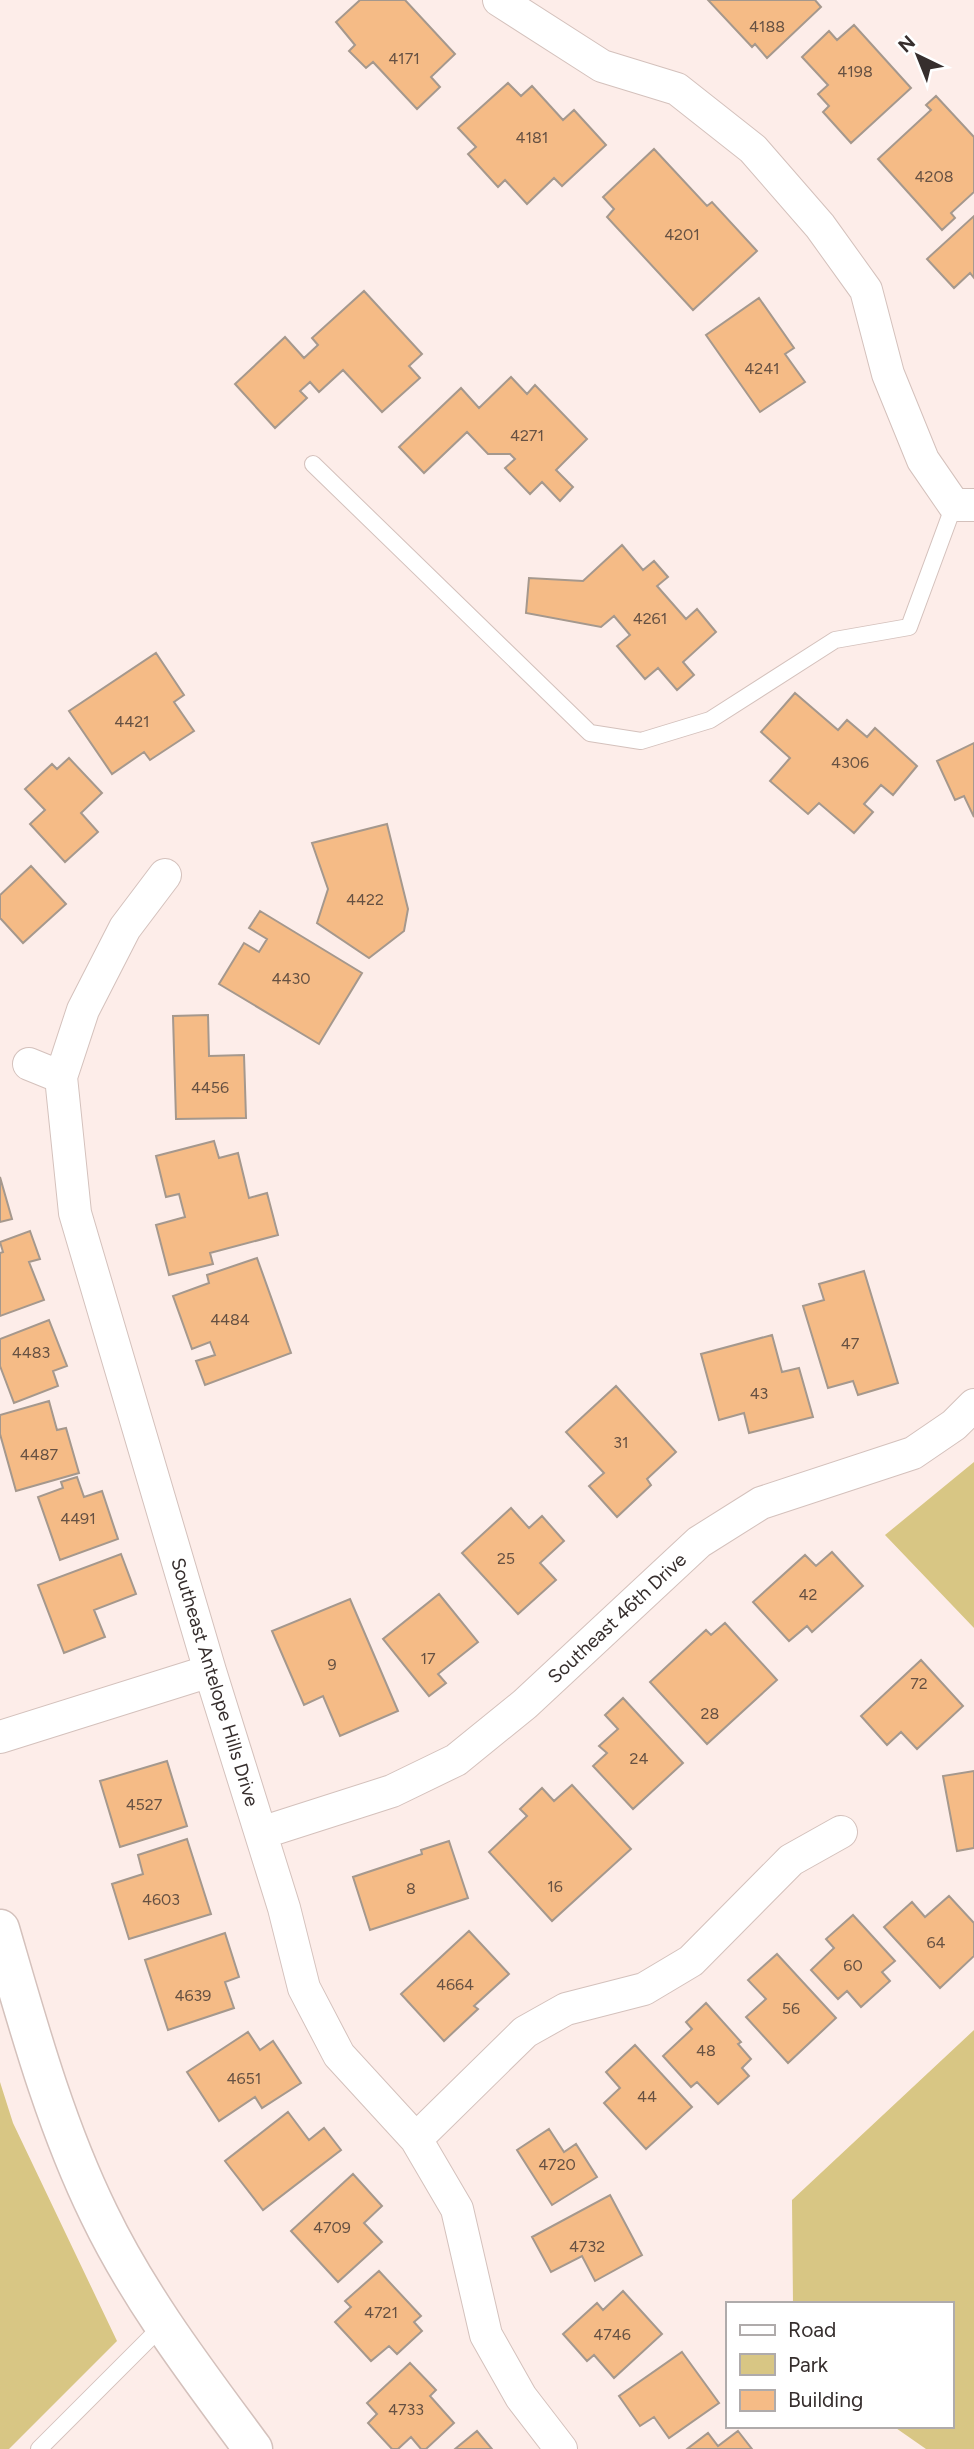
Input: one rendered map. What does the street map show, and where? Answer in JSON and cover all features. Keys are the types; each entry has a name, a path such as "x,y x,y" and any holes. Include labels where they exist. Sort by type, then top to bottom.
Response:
{"main road":[{"path":"0,1928 64,2133 98,2213 162,2326 253,2449"}],"street":[{"path":"499,0 602,66 677,89 753,149 820,226 866,290 893,387 923,460 964,505"},
{"name":"Southeast Antelope Hills Drive","path":"165,875 125,929 83,1010 61,1077 75,1213 209,1671 284,1908 304,1988 339,2055 416,2140 457,2209 486,2335 521,2397 561,2449"},
{"path":"29,1065 61,1077"},
{"name":"Southeast 46th Drive","path":"261,1833 392,1791 456,1760 525,1704 699,1542 761,1503 913,1453 954,1425 974,1405"},
{"path":"0,1737 209,1671"},
{"path":"416,2140 525,2032 566,2010 644,1989 691,1961 791,1860 841,1832"}],"lane":[{"path":"313,464 590,733 641,741 710,720 835,640 909,627 964,505"},
{"path":"39,2449 162,2326"}],"green space":[{"path":"974,1462 974,1628 885,1535"},
{"path":"974,2030 974,2449 926,2449 896,2428 953,2428 953,2302 793,2302 792,2200"},
{"path":"0,2082 13,2123 117,2341 9,2449 0,2449"}],"building":[{"path":"360,0 405,0 455,54 431,77 440,87 417,109 373,62 366,68 349,51 355,45 336,22"},
{"path":"708,0 815,0 821,7 767,58 755,44 752,47"},
{"path":"854,25 911,88 851,143 823,112 829,106 818,94 828,85 802,57 829,31 837,40"},
{"path":"508,83 521,96 532,86 563,120 574,110 606,145 562,186 554,178 527,204 505,180 498,187 468,154 476,147 458,128"},
{"path":"936,96 974,137 974,192 951,213 955,218 942,230 878,159 931,110 926,105"},
{"path":"654,149 707,206 712,202 757,251 693,310 607,217 614,209 603,197"},
{"path":"974,216 974,278 970,273 954,288 927,259"},
{"path":"364,291 422,354 409,366 420,378 382,412 343,370 319,392 310,382 300,391 307,398 275,428 235,384 285,337 304,358 318,345 312,338"},
{"path":"759,298 794,348 785,354 805,382 760,412 706,335"},
{"path":"511,377 527,394 535,385 587,439 556,470 573,487 560,501 542,482 530,494 505,468 515,459 510,454 488,454 467,432 424,473 399,447 461,388 479,408"},
{"path":"622,545 643,570 654,561 668,577 657,586 686,619 697,609 716,632 683,662 694,675 677,690 658,668 645,679 617,646 630,635 614,616 601,627 526,613 529,578 583,581"},
{"path":"156,653 184,695 174,702 194,731 150,760 144,752 112,774 69,711"},
{"path":"795,693 838,730 847,720 867,737 875,728 917,766 893,795 881,785 864,804 873,812 854,833 819,803 808,814 770,781 790,758 761,732"},
{"path":"974,743 974,817 964,796 955,800 937,761"},
{"path":"69,758 102,793 81,813 98,832 65,862 30,824 45,810 25,789 52,764 57,769"},
{"path":"387,824 408,909 404,931 369,958 317,923 328,889 312,843"},
{"path":"31,866 66,904 23,943 0,918 0,895"},
{"path":"260,911 362,973 319,1044 219,984 244,943 259,952 267,939 249,928"},
{"path":"208,1015 209,1056 244,1055 246,1118 176,1119 173,1016"},
{"path":"214,1141 219,1158 238,1153 249,1198 267,1193 278,1235 210,1253 213,1264 169,1275 156,1225 185,1217 179,1194 166,1197 156,1156"},
{"path":"0,1177 12,1219 0,1222"},
{"path":"30,1231 40,1259 29,1262 44,1300 0,1316 0,1253 3,1252 0,1242"},
{"path":"257,1258 291,1353 205,1385 196,1361 215,1355 210,1342 192,1349 173,1296 209,1283 207,1275"},
{"path":"864,1271 898,1383 858,1395 853,1381 828,1388 803,1306 824,1300 819,1284"},
{"path":"49,1320 67,1366 53,1371 58,1386 14,1403 0,1366 0,1339"},
{"path":"772,1335 782,1372 799,1368 813,1417 749,1433 744,1413 719,1420 701,1354"},
{"path":"616,1386 676,1452 647,1479 651,1485 617,1517 589,1486 604,1473 566,1432"},
{"path":"49,1401 57,1430 66,1428 79,1473 16,1491 0,1434 0,1415"},
{"path":"77,1477 84,1497 102,1491 118,1539 60,1560 38,1497 63,1488 61,1482"},
{"path":"511,1508 529,1528 542,1516 564,1541 540,1563 556,1580 518,1614 462,1553"},
{"path":"832,1552 863,1586 812,1632 807,1626 789,1641 753,1602 805,1555 816,1566"},
{"path":"121,1554 136,1594 94,1610 105,1637 64,1653 38,1585"},
{"path":"439,1594 478,1642 438,1674 446,1683 429,1696 383,1639"},
{"path":"350,1599 398,1711 340,1736 323,1696 304,1705 272,1631"},
{"path":"725,1623 777,1680 707,1744 650,1682 706,1630 711,1635"},
{"path":"921,1660 963,1706 917,1749 901,1732 887,1745 861,1716"},
{"path":"623,1698 683,1763 633,1809 593,1766 607,1753 599,1746 618,1729 605,1715"},
{"path":"167,1761 187,1826 120,1847 100,1781"},
{"path":"974,1771 974,1848 957,1851 943,1776"},
{"path":"572,1785 631,1849 552,1921 489,1852 527,1816 520,1809 542,1788 554,1801"},
{"path":"187,1839 211,1914 129,1939 112,1884 143,1874 138,1855"},
{"path":"449,1841 468,1898 370,1930 353,1877 422,1854 421,1850"},
{"path":"949,1896 974,1923 974,1956 940,1988 884,1927 912,1902 925,1917"},
{"path":"853,1915 895,1961 882,1972 890,1981 861,2007 847,1991 838,1999 811,1970 834,1948 826,1939"},
{"path":"469,1931 509,1974 474,2006 478,2009 444,2041 401,1994"},
{"path":"225,1933 239,1977 225,1982 234,2008 168,2030 145,1960"},
{"path":"777,1954 836,2018 788,2063 746,2017 766,1999 748,1980"},
{"path":"706,2003 741,2042 738,2044 751,2059 742,2068 749,2076 718,2104 697,2082 691,2087 663,2056 692,2029 686,2022"},
{"path":"248,2032 260,2050 273,2041 301,2083 262,2108 255,2097 219,2121 187,2072"},
{"path":"635,2045 692,2107 646,2149 604,2103 620,2088 606,2072"},
{"path":"288,2112 309,2140 324,2128 341,2150 263,2210 225,2161"},
{"path":"549,2129 564,2152 576,2144 597,2177 552,2205 517,2150"},
{"path":"353,2174 382,2206 364,2223 382,2242 338,2282 291,2231"},
{"path":"610,2195 642,2255 595,2281 582,2256 551,2272 532,2237"},
{"path":"379,2271 421,2316 414,2322 422,2331 397,2354 389,2346 371,2361 335,2322 351,2307 345,2301"},
{"path":"623,2291 662,2334 614,2378 594,2355 587,2361 563,2334 597,2303 603,2310"},
{"path":"682,2352 719,2403 669,2438 654,2417 640,2426 619,2396"},
{"path":"410,2363 436,2390 430,2396 454,2423 426,2449 421,2449 411,2437 398,2449 392,2449 368,2423 377,2414 367,2403"},
{"path":"477,2431 492,2449 455,2449"},
{"path":"738,2431 752,2449 687,2449 708,2433 718,2446"}]}
